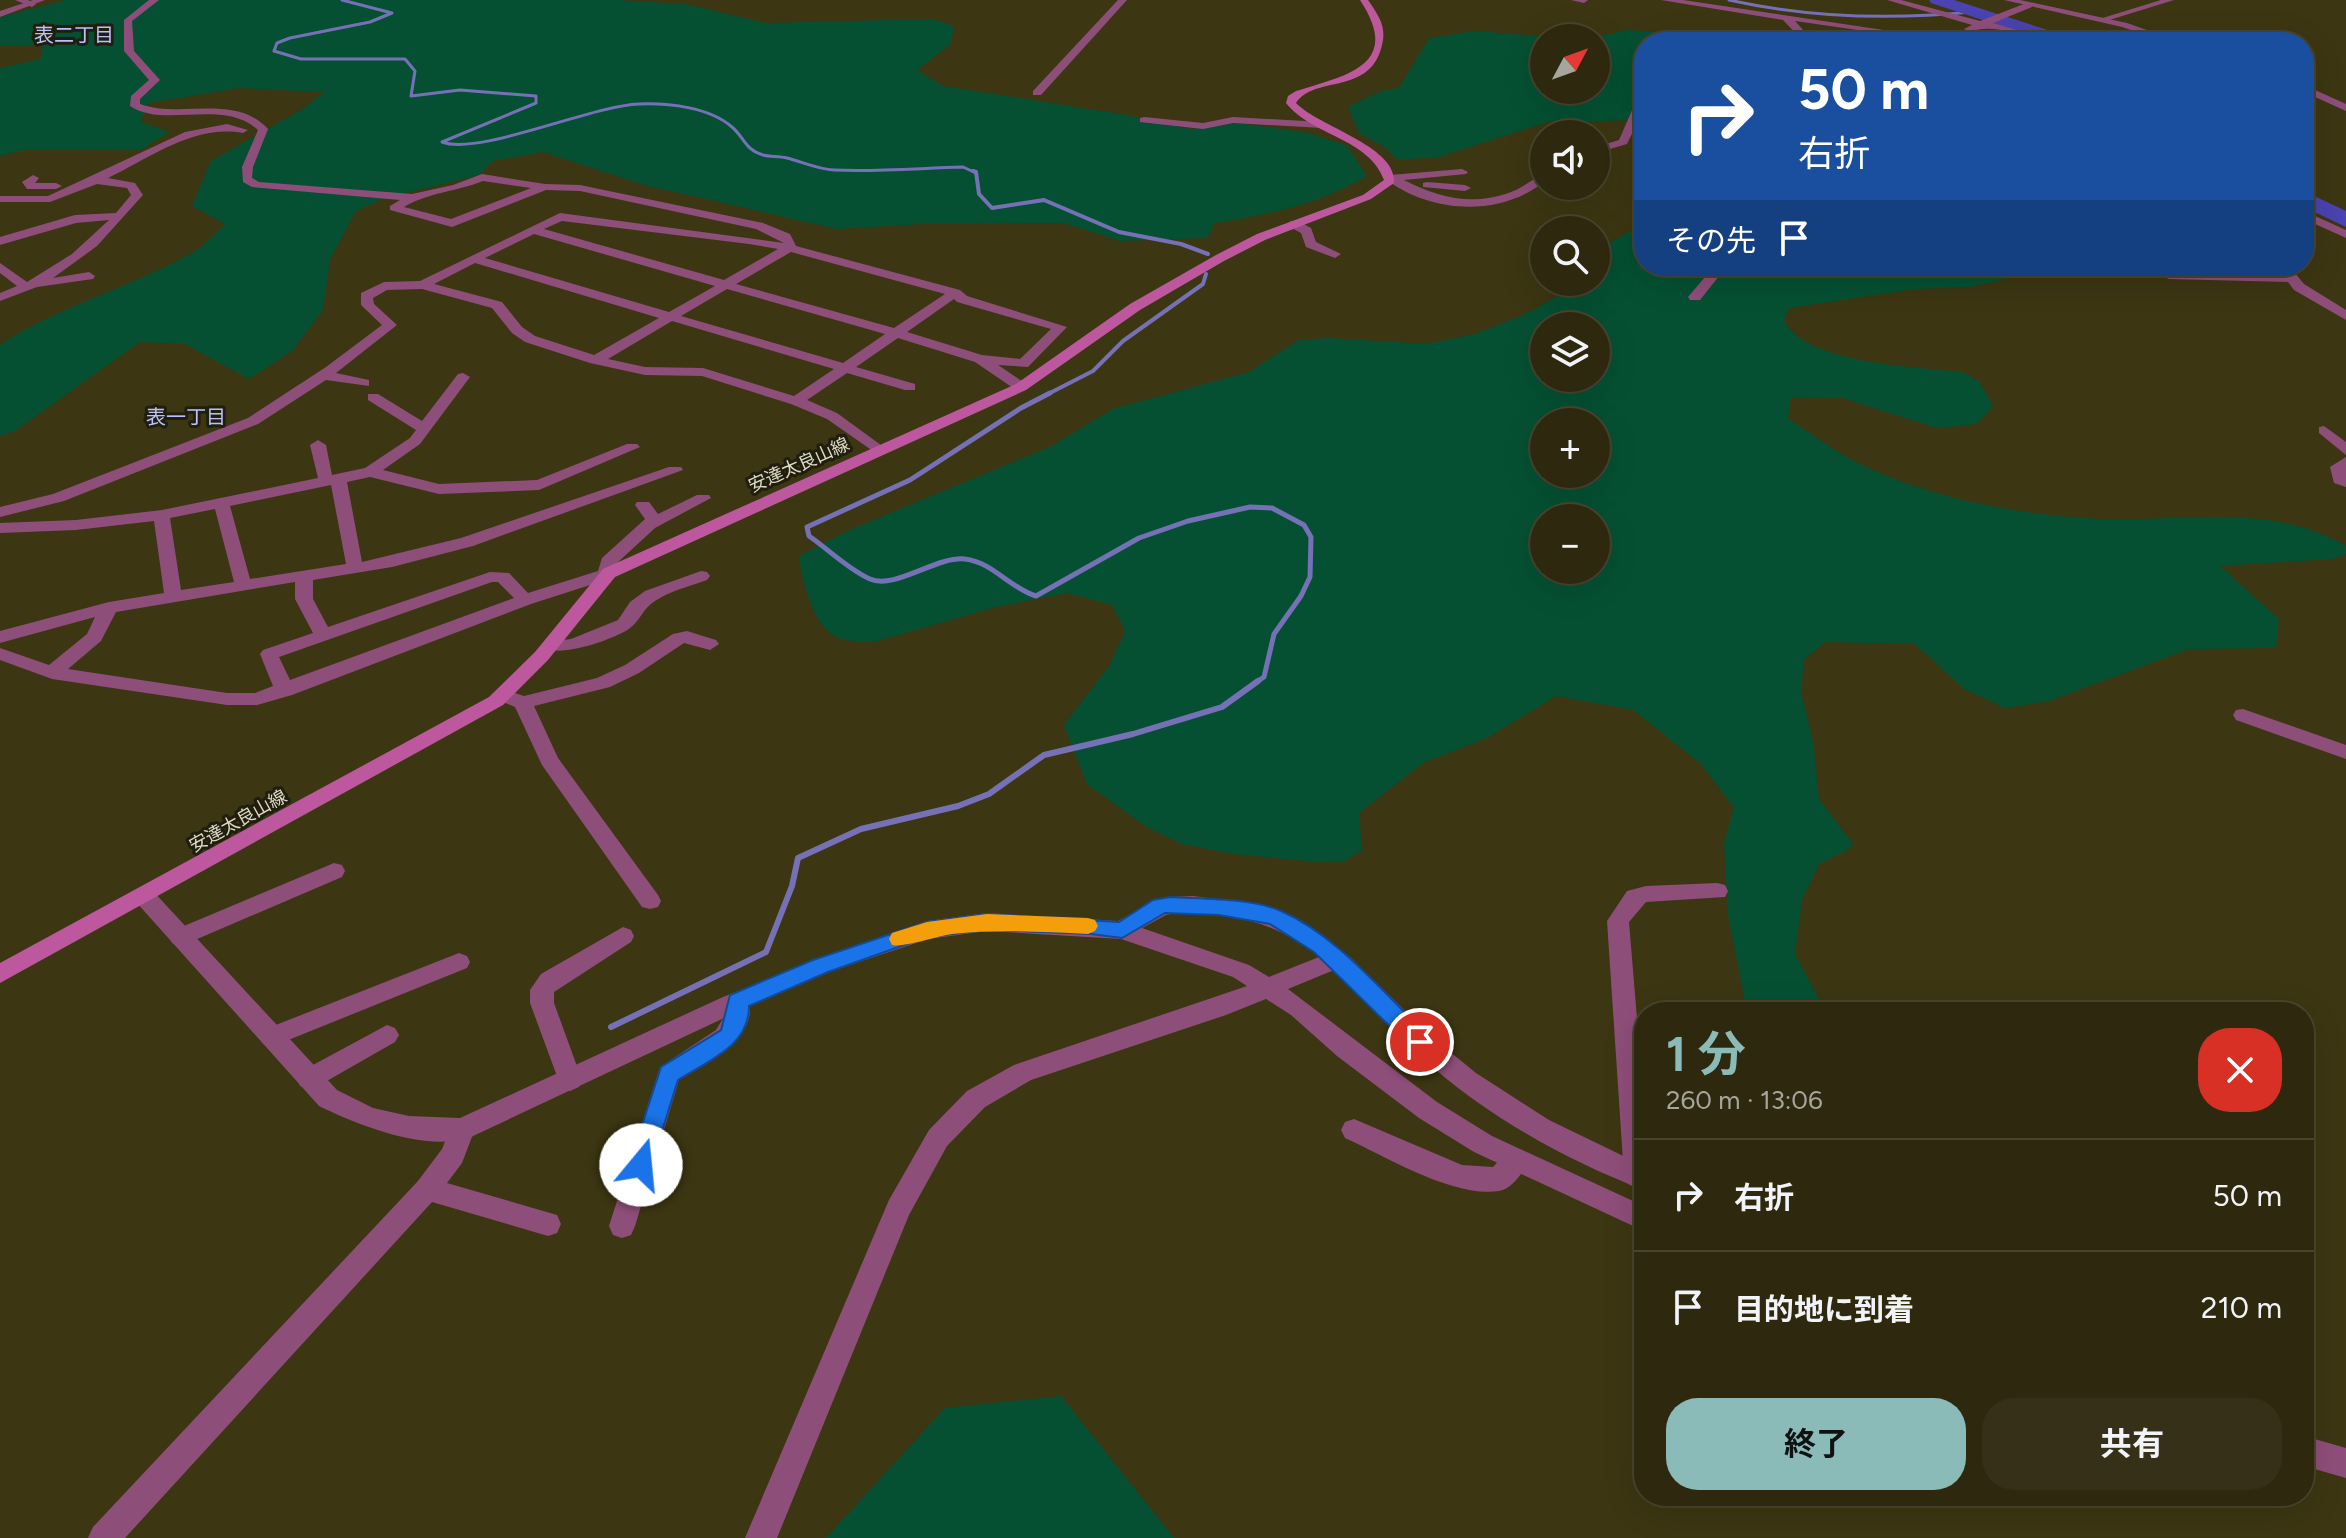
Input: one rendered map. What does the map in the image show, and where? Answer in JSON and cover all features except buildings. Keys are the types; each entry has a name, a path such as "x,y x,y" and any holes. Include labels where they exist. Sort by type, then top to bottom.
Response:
{"main road":[{"path":"1364,0 1380,24 1379,41 1371,64 1355,76 1300,93 1292,98 1291,103 1296,111 1375,158 1397,181"},
{"name":"安達太良山線","path":"0,974 442,733 503,695 552,646 609,573 1021,387 1135,307 1244,245 1367,197 1397,181"}],"street":[{"path":"19,0 36,2"},
{"path":"155,0 128,20 129,51 155,80 135,98 135,106 146,110 244,116 260,124 263,129 260,141 246,173 247,180 256,185 412,197 456,188 482,177 545,187 580,188"},
{"path":"1037,93 1123,0"},
{"path":"1575,0 1584,0"},
{"path":"1665,0 1886,32"},
{"path":"1891,0 2017,32"},
{"path":"2008,0 2141,32"},
{"path":"2100,20 2170,0"},
{"path":"0,14 36,2"},
{"path":"1966,32 2029,5"},
{"path":"1786,17 1800,32"},
{"path":"2314,93 2346,108"},
{"path":"1621,143 1627,138 1634,119"},
{"path":"1144,120 1203,126 1233,120 1322,125"},
{"path":"0,199 50,199 211,128 238,128 260,141"},
{"path":"1610,146 1634,144"},
{"path":"515,169 580,188 759,226 786,237 789,248"},
{"path":"1397,181 1462,172"},
{"path":"33,178 29,185 36,188 96,180 131,185 137,195 105,235 33,286"},
{"path":"1397,181 1465,188"},
{"path":"1397,181 1451,203 1484,201 1520,193 1530,186"},
{"path":"412,197 394,208 452,223 545,187"},
{"path":"1410,201 1429,196"},
{"path":"0,241 75,219 120,216"},
{"path":"422,285 474,259 533,230 560,217 789,248 955,293 962,299 1060,327 1023,364 980,359 895,331 533,230"},
{"path":"2314,220 2346,234"},
{"path":"1294,224 1307,231 1310,244 1335,254"},
{"path":"595,360 789,248"},
{"path":"474,259 910,387"},
{"path":"0,267 33,286"},
{"path":"0,297 33,286 89,276"},
{"path":"1695,297 1712,276"},
{"path":"2291,276 2346,316"},
{"path":"0,512 58,498 213,440 253,421 324,375 390,325 365,300 366,296 384,286 422,285 497,305 517,330 530,339 595,360 645,371 703,372 796,401 832,416 880,451"},
{"path":"796,401 955,293"},
{"path":"980,359 1021,387"},
{"path":"324,375 364,383"},
{"path":"0,528 76,525 162,515 370,472 406,449 425,429 463,377"},
{"path":"373,397 425,429"},
{"path":"2324,430 2346,450"},
{"path":"318,445 332,480 355,568"},
{"path":"370,472 439,489 539,485 632,447"},
{"path":"2346,462 2338,467 2340,480 2346,482"},
{"path":"0,637 109,607 392,562 467,542 675,470"},
{"path":"649,525 703,498"},
{"path":"221,503 243,585"},
{"path":"0,654 52,673 227,699 257,699 525,600 609,573 605,569 608,562 653,519 643,505"},
{"path":"162,515 173,595"},
{"path":"285,691 269,654 498,575 511,582 525,600"},
{"path":"304,577 304,599 323,635"},
{"path":"552,646 574,644 625,624 636,606 651,595 691,584"},
{"path":"52,673 95,637 109,607"},
{"path":"503,695 523,703 603,683 632,669 679,638 710,644"},
{"path":"523,703 549,760 650,901"},
{"path":"2243,715 2346,752"},
{"path":"180,937 334,871"},
{"path":"1634,1099 1618,921 1635,897 1717,891"},
{"path":"144,896 328,1098 369,1118 409,1127 462,1129 738,1001 821,966 927,930 987,922 1122,930 1241,971 1271,988 1428,1110 1516,1160 1634,1214"},
{"path":"1122,930 1160,906 1219,907 1275,917 1295,927 1336,960 1442,1061 1495,1102 1579,1151 1634,1174"},
{"path":"570,1080 542,1003 542,990 549,981 623,936"},
{"path":"761,1538 891,1224 938,1138 976,1099 1023,1072 1218,1008 1336,960"},
{"path":"271,1037 459,962"},
{"path":"622,1226 669,1074 729,1036 738,1014 738,1001"},
{"path":"309,1079 387,1035"},
{"path":"104,1538 427,1189 453,1155 462,1129"},
{"path":"1354,1130 1460,1177 1499,1179 1516,1160"},
{"path":"427,1189 548,1224"},
{"path":"2314,1454 2346,1463"}],"green space":[{"path":"65,0 619,0 685,4 766,23 932,19 954,26 951,44 917,70 943,86 1121,114 1190,129 1238,123 1309,133 1347,146 1367,176 1331,194 1293,207 1214,223 1208,238 1120,241 1064,223 923,224 837,229 644,185 543,152 493,161 479,175 381,199 355,212 330,260 323,310 292,351 249,379 185,344 140,342 15,431 0,436 0,345 46,319 168,265 201,247 225,224 192,206 211,161 303,109 324,92 240,88 148,103 141,122 170,132 142,149 29,149 0,156 0,68 41,59 43,45 0,45 0,17"},
{"path":"1627,30 1656,32 1634,32 1634,120 1530,120 1530,128 1439,157 1397,160 1386,148 1359,133 1348,107 1381,91 1399,88 1429,38 1474,31 1530,35 1530,104 1610,104 1610,34"},
{"path":"1634,229 1634,276 2020,276 1969,287 1915,289 1789,308 1784,320 1795,335 1837,354 1891,365 1962,372 1979,381 1993,406 1977,424 1937,428 1842,398 1791,397 1788,419 1860,464 1914,486 1969,502 2083,518 2251,518 2315,532 2346,546 2346,554 2333,559 2220,566 2279,619 2276,648 2189,649 2049,701 2005,708 1964,689 1915,644 1825,642 1804,660 1801,692 1813,741 1819,799 1853,844 1846,851 1819,864 1802,900 1795,954 1821,1002 1745,1002 1728,915 1724,843 1734,808 1701,764 1633,710 1556,696 1487,738 1423,763 1359,813 1362,850 1345,861 1319,862 1233,854 1182,844 1145,826 1087,784 1064,725 1110,665 1125,631 1112,605 1067,593 996,607 874,642 851,641 835,636 824,627 813,608 799,556 845,532 1052,446 1113,409 1249,372 1299,340 1329,338 1427,344 1475,334 1521,316 1558,296 1610,296 1610,243"},
{"path":"1061,1396 1174,1538 826,1538 945,1408"}],"waterway":[{"path":"342,0 392,13 370,22 290,38 277,43 274,51 301,59 405,59 415,71 411,96 460,90 536,96 536,103 442,142 482,142 618,107 663,104 700,111 723,120 748,147 766,156 834,170 963,167 976,173"},
{"path":"1729,0 1789,11 1850,16 1971,12"},
{"path":"1937,0 2036,32"},
{"path":"973,171 976,172 979,194 992,208 1044,200 1119,232 1181,244 1208,254"},
{"path":"2314,203 2346,220"},
{"path":"1046,395 1093,371 1123,341 1203,284 1206,274"},
{"path":"1050,393 1021,408 910,480 807,527 809,536 870,579 891,580 941,562 965,559 984,565 1036,596 1139,538 1188,521 1250,507 1272,508 1304,525 1311,537 1310,577 1301,596 1274,634 1264,677 1258,681"},
{"path":"611,1027 766,952 792,886 798,858 861,829 958,806 989,794 1044,755 1133,734 1222,707 1258,681"}],"slow traffic":[{"path":"899,939 927,930 987,922 1088,926"}],"district":[{"name":"表二丁目","path":"74,35"},
{"name":"表一丁目","path":"186,417"}],"route":[{"path":"641,1165 669,1074 729,1036 738,1014 738,1001 821,966 927,930 987,922 1122,930 1148,912 1170,905 1219,907 1275,917 1321,946 1420,1042"}]}
